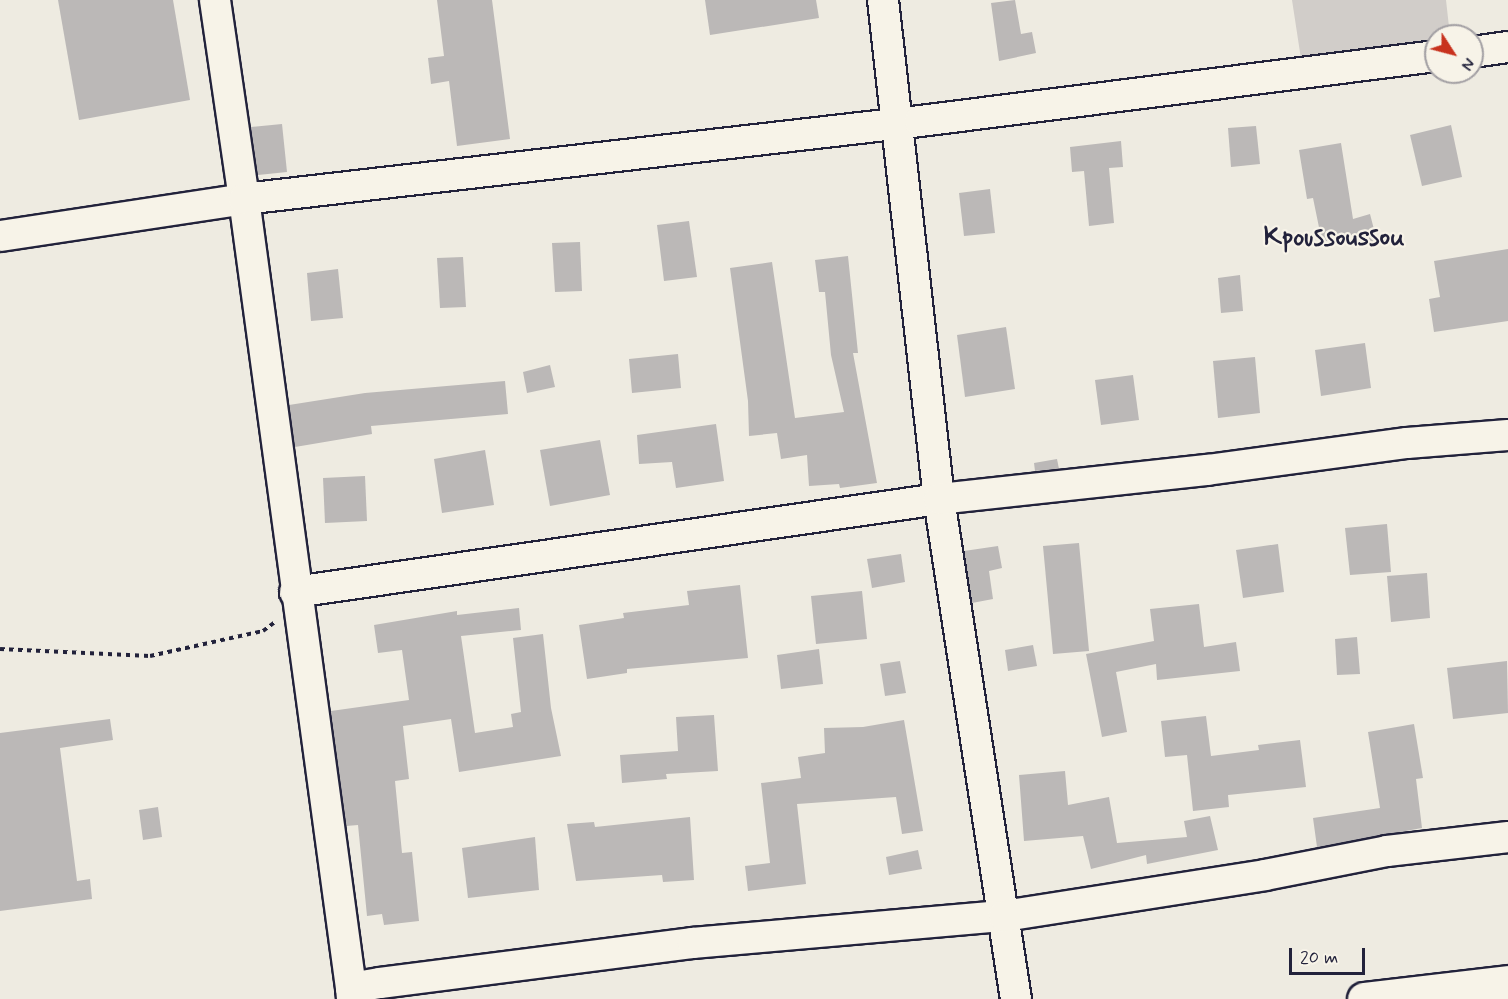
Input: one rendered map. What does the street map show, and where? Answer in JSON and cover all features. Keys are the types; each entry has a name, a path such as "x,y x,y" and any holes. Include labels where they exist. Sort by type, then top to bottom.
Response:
{"highway":[{"path":"1364,999 1508,982"}],"street":[{"path":"215,0 244,199 296,602 352,994 693,943 1004,916 1265,875 1387,851 1508,837"},
{"path":"883,0 939,499 1016,999"},
{"path":"1484,50 1508,47"},
{"path":"0,236 244,199 898,123 1424,57"},
{"path":"296,602 939,499 1207,471 1407,443 1508,435"}],"path":[{"path":"0,649 150,656 263,631 296,602"}],"shaded area":[{"path":"1292,0 1446,0 1449,24 1424,24 1424,44 1301,59"}],"building":[{"path":"58,0 173,0 190,100 79,120"},
{"path":"437,0 492,0 510,139 457,146 449,81 431,84 428,58 444,56"},
{"path":"705,0 816,0 819,18 710,35"},
{"path":"1015,0 1021,34 1032,32 1036,53 999,61 991,3"},
{"path":"282,124 287,172 258,175 251,127"},
{"path":"1451,125 1462,177 1422,186 1410,135"},
{"path":"1256,126 1260,164 1231,167 1228,128"},
{"path":"1121,141 1123,167 1109,168 1114,223 1089,226 1084,171 1072,172 1070,147"},
{"path":"1341,143 1353,219 1370,214 1377,241 1354,246 1352,235 1322,242 1313,198 1307,199 1299,150"},
{"path":"990,189 995,233 964,236 959,193"},
{"path":"689,221 697,277 664,281 657,225"},
{"path":"580,242 582,291 555,292 552,243"},
{"path":"1508,249 1508,321 1434,332 1429,299 1440,297 1434,261"},
{"path":"848,256 858,353 853,353 877,483 840,488 839,484 809,486 807,455 781,459 777,433 749,436 748,401 730,268 772,262 795,418 844,412 831,355 825,292 819,292 815,260"},
{"path":"463,257 466,307 440,308 437,258"},
{"path":"338,269 343,318 311,321 307,273"},
{"path":"1240,275 1243,311 1221,313 1218,278"},
{"path":"1006,327 1015,389 965,397 957,335"},
{"path":"1365,343 1371,388 1321,396 1315,350"},
{"path":"678,354 681,388 632,393 629,359"},
{"path":"1255,357 1260,413 1218,418 1213,361"},
{"path":"550,365 555,387 527,393 523,372"},
{"path":"1133,375 1139,420 1101,425 1095,380"},
{"path":"505,381 508,414 371,426 372,434 295,447 289,405 365,393"},
{"path":"716,424 724,481 676,488 672,462 639,464 637,435"},
{"path":"600,440 610,495 550,506 540,450"},
{"path":"485,450 494,505 442,513 434,459"},
{"path":"1057,459 1059,469 1035,471 1034,463"},
{"path":"365,476 367,521 325,523 323,478"},
{"path":"1387,524 1391,572 1350,575 1345,528"},
{"path":"1079,543 1089,651 1053,654 1043,546"},
{"path":"1278,544 1284,592 1243,598 1236,550"},
{"path":"998,546 1002,568 989,571 993,599 972,603 964,551"},
{"path":"901,554 905,582 872,588 867,559"},
{"path":"1427,573 1430,618 1391,622 1387,576"},
{"path":"740,585 748,658 627,669 627,673 587,679 579,625 624,618 623,613 689,605 687,591"},
{"path":"862,591 867,639 816,644 811,596"},
{"path":"1199,604 1204,647 1236,642 1240,671 1157,680 1156,664 1116,672 1127,732 1102,737 1086,654 1154,641 1150,609"},
{"path":"519,608 521,630 461,636 475,733 513,727 511,714 521,712 513,638 543,634 551,708 561,756 459,772 451,719 403,726 409,779 395,781 402,853 412,852 419,921 384,925 382,914 367,916 358,825 346,826 331,711 409,700 402,650 378,653 374,625 457,611 457,615"},
{"path":"1357,637 1360,674 1337,675 1335,639"},
{"path":"1033,645 1037,666 1008,671 1005,650"},
{"path":"819,649 823,684 781,689 777,655"},
{"path":"900,661 906,693 885,696 880,664"},
{"path":"1507,661 1508,713 1453,719 1447,668"},
{"path":"714,715 718,771 666,774 667,779 622,783 620,755 678,751 676,717"},
{"path":"1206,716 1211,756 1259,750 1258,745 1300,740 1306,787 1228,795 1229,807 1193,811 1187,755 1165,757 1161,721"},
{"path":"110,719 113,740 60,748 77,881 90,879 92,899 0,911 0,733"},
{"path":"904,720 923,831 902,834 896,797 797,804 806,884 748,891 745,866 770,863 761,783 801,778 798,757 825,753 824,728 863,727"},
{"path":"1414,724 1423,778 1416,779 1422,828 1317,847 1313,818 1380,808 1368,732"},
{"path":"1065,771 1068,805 1109,797 1117,843 1187,837 1184,821 1210,816 1218,850 1147,864 1146,855 1091,869 1083,836 1024,841 1019,775"},
{"path":"158,807 162,837 143,840 139,810"},
{"path":"690,817 694,880 663,882 662,875 576,881 567,824 594,822 595,827"},
{"path":"535,837 539,890 468,898 462,848"},
{"path":"918,850 922,869 889,875 886,857"}],"district":[{"name":"Kpoussoussou","path":"1334,239"}]}
